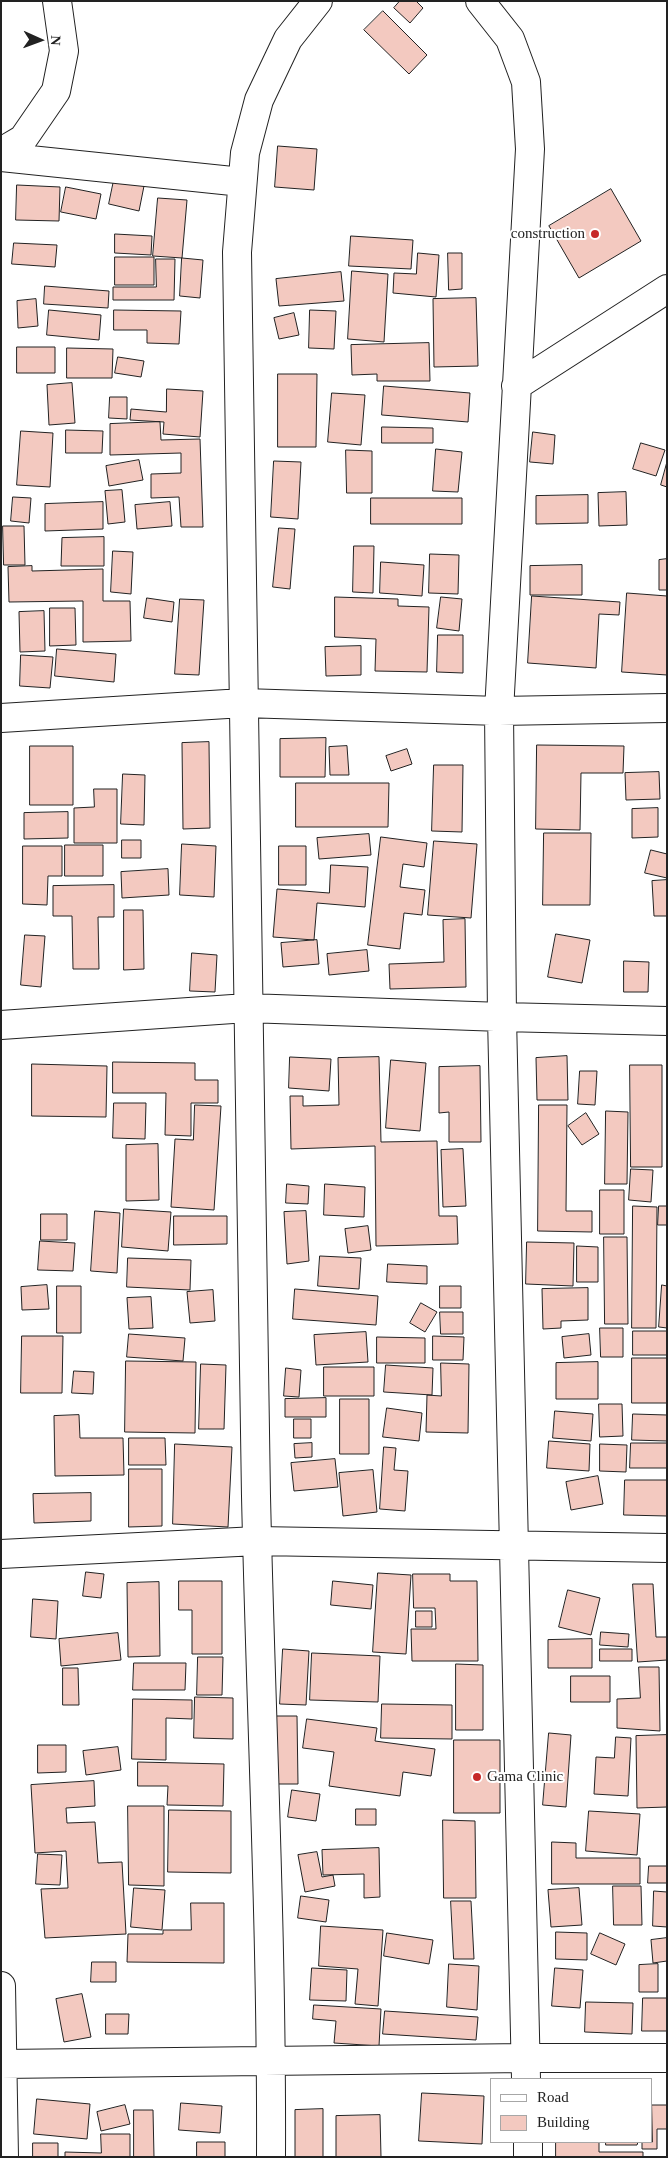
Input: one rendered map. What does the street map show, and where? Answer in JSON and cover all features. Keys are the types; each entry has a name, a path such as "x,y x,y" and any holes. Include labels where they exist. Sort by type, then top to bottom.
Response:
{"street":[{"path":"1,152 23,139 56,91 64,51 57,1"},
{"path":"271,2157 271,2062 257,1541 247,1008 237,252 245,153 259,100 288,40 318,1"},
{"path":"480,1 510,39 526,82 530,149 499,711 502,1017 516,1546 526,2068"},
{"path":"1,157 242,182"},
{"path":"516,386 667,289"},
{"path":"1,718 243,703 499,711 667,708"},
{"path":"1,1025 247,1008 667,1021"},
{"path":"1,1554 257,1541 667,1548"},
{"path":"1,1986 4,2157"},
{"path":"2,2064 271,2062 526,2068 667,2058"},
{"path":"528,2143 528,2157"}],"building":[{"path":"400,1 416,1 423,8 410,23 394,8"},
{"path":"383,11 427,55 409,74 364,30"},
{"path":"278,146 317,149 314,190 275,187"},
{"path":"114,180 144,186 139,211 109,204"},
{"path":"17,185 60,187 59,221 16,220"},
{"path":"66,187 101,194 96,219 61,212"},
{"name":"construction","path":"611,189 641,241 579,278 549,226"},
{"path":"158,198 187,200 182,258 153,256"},
{"path":"115,234 152,236 151,255 115,253"},
{"path":"351,236 413,240 411,269 349,266"},
{"path":"14,243 57,245 55,267 12,264"},
{"path":"418,253 439,255 436,297 393,293 394,273 416,274"},
{"path":"448,253 462,253 462,289 449,290"},
{"path":"115,257 154,257 154,285 115,285"},
{"path":"182,258 203,260 200,298 180,296"},
{"path":"156,259 175,259 174,300 113,300 113,287 156,287"},
{"path":"352,271 388,274 384,342 348,339"},
{"path":"341,272 344,301 279,306 276,279"},
{"path":"45,286 109,291 108,308 44,304"},
{"path":"476,298 478,366 434,367 433,299"},
{"path":"36,299 38,326 18,328 17,301"},
{"path":"49,310 101,315 99,340 47,335"},
{"path":"114,310 181,311 179,344 147,343 147,330 114,330"},
{"path":"310,310 336,311 334,349 309,348"},
{"path":"294,313 299,335 279,339 274,318"},
{"path":"429,343 430,381 377,381 377,374 352,375 351,345"},
{"path":"17,347 55,347 55,373 17,373"},
{"path":"67,348 113,349 112,378 67,378"},
{"path":"118,357 144,361 141,377 115,373"},
{"path":"278,374 317,374 316,447 278,447"},
{"path":"72,383 75,423 49,425 47,385"},
{"path":"384,386 470,393 468,422 382,415"},
{"path":"167,389 203,391 200,437 163,434 164,422 130,420 131,409 166,412"},
{"path":"332,393 365,395 361,445 328,442"},
{"path":"110,397 127,397 127,419 109,418"},
{"path":"160,422 161,440 200,439 203,527 181,527 179,497 151,498 151,474 181,473 181,453 110,455 110,424"},
{"path":"382,427 433,428 433,443 382,443"},
{"path":"66,430 103,431 102,453 66,453"},
{"path":"21,431 53,433 50,487 17,485"},
{"path":"533,432 555,435 553,464 530,462"},
{"path":"641,443 665,450 656,476 633,469"},
{"path":"436,449 462,452 458,492 433,491"},
{"path":"346,450 372,451 372,493 347,493"},
{"path":"139,460 143,480 109,486 106,466"},
{"path":"274,461 301,462 298,519 271,517"},
{"path":"667,462 667,487 661,485"},
{"path":"122,490 125,522 108,524 105,491"},
{"path":"626,492 627,525 599,526 598,493"},
{"path":"588,495 588,523 536,524 536,496"},
{"path":"13,497 31,498 29,523 11,521"},
{"path":"371,498 462,498 462,524 371,524"},
{"path":"103,502 103,529 45,531 45,504"},
{"path":"170,502 172,526 137,529 135,505"},
{"path":"3,526 24,526 25,565 4,565"},
{"path":"279,528 295,529 290,589 273,587"},
{"path":"104,537 104,566 61,566 62,538"},
{"path":"354,546 374,546 373,593 353,592"},
{"path":"113,551 133,552 131,594 111,592"},
{"path":"430,554 459,555 458,594 429,593"},
{"path":"667,559 667,590 659,590 659,560"},
{"path":"381,562 424,565 422,596 380,593"},
{"path":"582,565 582,595 530,595 530,566"},
{"path":"32,566 32,571 103,569 103,601 130,601 131,641 83,642 83,601 9,602 8,567"},
{"path":"627,593 667,596 667,675 622,672"},
{"path":"532,596 620,602 619,615 599,614 596,668 528,663"},
{"path":"335,597 398,599 398,606 429,607 427,672 375,671 376,639 335,637"},
{"path":"441,597 462,599 459,631 437,628"},
{"path":"147,598 174,602 172,622 144,618"},
{"path":"180,599 204,600 199,675 175,674"},
{"path":"50,608 75,608 76,645 50,646"},
{"path":"44,611 45,651 20,652 19,612"},
{"path":"438,635 463,635 463,673 437,672"},
{"path":"361,646 361,675 326,676 325,647"},
{"path":"57,649 116,654 114,682 55,676"},
{"path":"21,655 53,657 50,688 20,686"},
{"path":"326,738 325,777 280,777 280,739"},
{"path":"209,742 210,828 183,829 182,743"},
{"path":"537,745 624,746 623,773 581,773 580,830 536,829"},
{"path":"30,746 73,746 73,805 30,805"},
{"path":"347,746 349,775 330,775 329,747"},
{"path":"407,749 412,764 391,771 386,756"},
{"path":"434,765 463,765 462,832 432,831"},
{"path":"659,772 660,799 626,800 625,773"},
{"path":"123,774 145,775 144,825 121,824"},
{"path":"296,783 389,783 388,827 296,827"},
{"path":"94,789 117,789 117,843 74,843 74,808 94,807"},
{"path":"658,808 658,837 632,838 632,809"},
{"path":"68,812 68,838 24,839 24,813"},
{"path":"544,833 591,833 590,905 543,905"},
{"path":"369,834 371,855 319,859 317,838"},
{"path":"381,837 427,843 424,867 403,864 400,887 425,890 422,915 404,913 400,949 368,945"},
{"path":"122,840 141,840 141,858 122,858"},
{"path":"434,841 477,844 471,918 428,915"},
{"path":"182,844 216,846 214,897 180,895"},
{"path":"65,845 103,845 103,876 65,876"},
{"path":"23,846 62,846 62,876 48,876 47,905 23,904"},
{"path":"279,846 306,846 306,885 279,885"},
{"path":"651,850 667,854 667,878 645,873"},
{"path":"331,865 368,867 365,907 317,903 314,940 273,937 277,889 329,893"},
{"path":"168,869 169,895 122,898 121,872"},
{"path":"667,880 667,916 654,916 652,881"},
{"path":"114,885 114,917 98,917 99,969 73,969 72,916 53,916 53,886"},
{"path":"124,910 143,910 144,969 124,970"},
{"path":"465,919 466,987 390,989 389,964 444,962 443,920"},
{"path":"556,934 590,940 582,983 548,977"},
{"path":"25,935 45,936 41,987 21,985"},
{"path":"317,940 319,964 283,967 281,943"},
{"path":"367,950 369,971 329,975 327,954"},
{"path":"192,953 217,955 215,992 190,991"},
{"path":"624,961 649,962 648,992 624,992"},
{"path":"567,1056 568,1100 537,1100 536,1058"},
{"path":"290,1057 331,1059 329,1091 289,1088"},
{"path":"379,1057 381,1142 437,1141 439,1216 457,1216 458,1244 376,1246 375,1146 291,1149 290,1096 303,1096 303,1106 339,1105 338,1058"},
{"path":"391,1060 426,1063 420,1131 386,1128"},
{"path":"113,1062 195,1063 195,1080 218,1080 218,1103 191,1103 191,1136 165,1135 166,1093 113,1093"},
{"path":"32,1064 107,1066 106,1117 32,1116"},
{"path":"630,1065 662,1065 662,1167 631,1167"},
{"path":"480,1066 481,1142 449,1142 449,1112 439,1113 439,1067"},
{"path":"580,1071 597,1071 595,1105 578,1104"},
{"path":"114,1103 146,1103 145,1139 113,1138"},
{"path":"195,1105 221,1106 214,1210 171,1207 175,1139 193,1140"},
{"path":"539,1105 567,1105 566,1211 592,1211 592,1232 538,1231"},
{"path":"606,1111 628,1112 627,1184 605,1184"},
{"path":"586,1113 599,1134 582,1145 568,1126"},
{"path":"158,1144 159,1200 126,1201 126,1145"},
{"path":"463,1149 466,1206 443,1207 441,1150"},
{"path":"631,1169 653,1170 651,1202 629,1200"},
{"path":"287,1184 309,1186 308,1204 286,1203"},
{"path":"325,1184 365,1187 364,1217 324,1215"},
{"path":"600,1190 624,1190 624,1234 600,1234"},
{"path":"633,1206 657,1207 656,1328 632,1328"},
{"path":"659,1206 667,1206 667,1225 658,1225"},
{"path":"124,1209 171,1212 168,1251 122,1247"},
{"path":"95,1211 120,1213 117,1273 91,1271"},
{"path":"306,1211 309,1261 287,1264 284,1212"},
{"path":"41,1214 67,1214 67,1240 41,1240"},
{"path":"174,1216 227,1216 227,1244 174,1245"},
{"path":"368,1226 371,1250 348,1253 345,1229"},
{"path":"604,1237 627,1237 628,1324 605,1324"},
{"path":"40,1241 75,1243 73,1271 38,1270"},
{"path":"527,1242 574,1243 573,1286 526,1284"},
{"path":"577,1246 598,1247 598,1282 577,1282"},
{"path":"320,1256 361,1258 359,1289 318,1286"},
{"path":"128,1258 191,1260 190,1290 127,1287"},
{"path":"388,1264 427,1266 427,1284 387,1282"},
{"path":"47,1285 49,1309 22,1310 21,1287"},
{"path":"662,1285 667,1286 667,1328 659,1327"},
{"path":"57,1286 81,1286 81,1333 57,1333"},
{"path":"440,1286 461,1286 461,1308 440,1308"},
{"path":"588,1288 588,1320 561,1321 561,1328 543,1329 542,1289"},
{"path":"295,1289 378,1296 376,1325 293,1319"},
{"path":"213,1290 215,1321 190,1323 187,1292"},
{"path":"151,1297 153,1328 129,1329 127,1298"},
{"path":"421,1303 437,1312 425,1332 410,1323"},
{"path":"440,1312 463,1312 463,1334 441,1334"},
{"path":"600,1328 623,1328 623,1357 601,1357"},
{"path":"633,1331 667,1331 667,1355 633,1355"},
{"path":"366,1332 368,1362 316,1365 314,1335"},
{"path":"129,1334 185,1338 183,1361 127,1357"},
{"path":"589,1334 591,1355 564,1358 562,1337"},
{"path":"22,1336 63,1336 62,1393 21,1393"},
{"path":"433,1336 464,1337 463,1360 433,1360"},
{"path":"377,1337 425,1338 425,1363 377,1363"},
{"path":"632,1358 667,1358 667,1403 632,1403"},
{"path":"126,1361 196,1362 195,1433 125,1432"},
{"path":"598,1362 598,1399 556,1399 556,1363"},
{"path":"441,1363 469,1364 468,1433 426,1432 427,1395 441,1396"},
{"path":"201,1364 226,1365 224,1429 199,1429"},
{"path":"386,1365 433,1368 432,1395 384,1392"},
{"path":"324,1367 374,1367 374,1396 324,1396"},
{"path":"286,1368 301,1370 299,1397 284,1396"},
{"path":"74,1371 94,1372 93,1394 72,1393"},
{"path":"326,1398 326,1417 285,1417 285,1399"},
{"path":"340,1399 369,1399 369,1454 340,1454"},
{"path":"599,1404 622,1404 623,1436 600,1437"},
{"path":"387,1408 422,1413 419,1441 383,1437"},
{"path":"555,1411 593,1414 591,1441 553,1438"},
{"path":"633,1414 667,1415 667,1441 632,1440"},
{"path":"79,1415 80,1438 123,1438 124,1475 55,1476 54,1416"},
{"path":"294,1419 311,1419 311,1438 294,1438"},
{"path":"129,1438 165,1438 166,1465 129,1465"},
{"path":"549,1441 590,1444 589,1471 547,1468"},
{"path":"312,1443 312,1457 295,1458 294,1444"},
{"path":"631,1443 667,1443 667,1468 630,1468"},
{"path":"175,1444 232,1447 228,1527 173,1524"},
{"path":"600,1444 627,1445 626,1472 600,1471"},
{"path":"384,1447 396,1448 394,1470 408,1471 405,1511 380,1509"},
{"path":"335,1459 338,1487 294,1491 291,1463"},
{"path":"129,1469 162,1469 162,1526 129,1527"},
{"path":"373,1470 377,1512 343,1516 339,1473"},
{"path":"598,1476 603,1504 571,1510 566,1482"},
{"path":"625,1480 667,1480 667,1516 624,1515"},
{"path":"91,1493 91,1521 34,1523 33,1494"},
{"path":"86,1572 104,1574 101,1598 83,1596"},
{"path":"378,1573 411,1575 406,1654 373,1652"},
{"path":"413,1574 450,1574 450,1581 477,1581 478,1661 412,1661 411,1629 436,1629 435,1608 414,1608"},
{"path":"179,1581 222,1581 222,1654 192,1654 192,1610 179,1610"},
{"path":"333,1581 373,1585 371,1609 331,1605"},
{"path":"159,1582 160,1656 128,1657 127,1583"},
{"path":"633,1584 653,1584 656,1637 667,1637 667,1660 638,1662"},
{"path":"568,1590 600,1598 591,1635 559,1627"},
{"path":"33,1599 58,1601 56,1639 31,1637"},
{"path":"416,1611 432,1611 432,1627 416,1627"},
{"path":"601,1632 629,1634 628,1647 600,1645"},
{"path":"118,1633 121,1660 61,1666 59,1639"},
{"path":"592,1639 592,1668 548,1668 548,1640"},
{"path":"283,1649 309,1651 306,1705 280,1704"},
{"path":"600,1649 632,1649 632,1661 600,1661"},
{"path":"312,1653 380,1656 378,1702 310,1700"},
{"path":"198,1657 223,1657 222,1695 197,1695"},
{"path":"134,1663 186,1663 185,1690 133,1690"},
{"path":"456,1664 483,1665 483,1730 456,1730"},
{"path":"639,1667 659,1667 660,1731 617,1728 617,1699 640,1698"},
{"path":"63,1668 78,1668 79,1705 63,1705"},
{"path":"571,1676 610,1676 610,1702 571,1702"},
{"path":"195,1697 233,1698 233,1739 194,1738"},
{"path":"133,1699 192,1700 192,1719 166,1718 166,1760 132,1759"},
{"path":"382,1704 452,1705 452,1739 381,1738"},
{"path":"276,1716 297,1716 298,1784 276,1784"},
{"path":"307,1719 377,1728 375,1741 435,1749 431,1776 403,1772 400,1796 329,1786 334,1752 303,1748"},
{"path":"549,1733 571,1735 566,1807 543,1805"},
{"path":"667,1735 667,1807 637,1808 636,1736"},
{"path":"616,1737 631,1738 628,1796 594,1794 596,1757 614,1758"},
{"name":"Gama Clinic","path":"454,1740 500,1740 500,1813 454,1813"},
{"path":"38,1745 66,1745 66,1772 38,1773"},
{"path":"118,1747 121,1770 86,1775 83,1751"},
{"path":"138,1762 224,1764 223,1806 167,1805 168,1786 138,1786"},
{"path":"94,1781 95,1806 66,1808 67,1823 95,1822 98,1863 122,1862 126,1934 45,1938 41,1889 68,1888 66,1851 35,1853 31,1785"},
{"path":"292,1790 320,1794 316,1821 288,1817"},
{"path":"128,1806 164,1806 164,1886 129,1885"},
{"path":"356,1809 376,1809 376,1825 356,1825"},
{"path":"169,1810 231,1811 231,1873 168,1872"},
{"path":"589,1811 640,1814 637,1855 586,1851"},
{"path":"443,1820 475,1821 476,1898 444,1898"},
{"path":"552,1842 576,1843 576,1858 640,1858 640,1884 552,1884"},
{"path":"379,1848 380,1897 364,1898 364,1874 323,1875 322,1850"},
{"path":"317,1852 322,1877 333,1875 335,1886 305,1892 298,1855"},
{"path":"38,1854 62,1855 60,1885 36,1884"},
{"path":"649,1866 667,1866 667,1883 648,1883"},
{"path":"613,1886 641,1886 642,1925 614,1925"},
{"path":"134,1888 165,1890 162,1930 131,1927"},
{"path":"579,1888 582,1925 551,1927 548,1890"},
{"path":"654,1891 667,1892 667,1927 653,1926"},
{"path":"301,1896 329,1900 326,1922 298,1918"},
{"path":"451,1901 471,1901 474,1959 454,1959"},
{"path":"191,1903 224,1903 224,1963 127,1962 128,1934 163,1934 163,1930 191,1930"},
{"path":"321,1926 383,1930 378,2006 355,2004 358,1969 319,1966"},
{"path":"556,1932 587,1933 587,1960 556,1959"},
{"path":"387,1933 433,1940 429,1964 384,1956"},
{"path":"600,1933 625,1944 616,1965 591,1954"},
{"path":"667,1938 667,1961 653,1963 651,1940"},
{"path":"92,1962 116,1962 116,1982 91,1982"},
{"path":"449,1964 479,1966 477,2010 447,2007"},
{"path":"658,1964 658,1992 639,1992 639,1965"},
{"path":"312,1968 347,1970 346,2001 310,2000"},
{"path":"555,1968 583,1970 580,2008 552,2006"},
{"path":"82,1994 91,2037 64,2042 56,1999"},
{"path":"643,1998 667,1998 667,2031 642,2031"},
{"path":"586,2002 633,2003 632,2034 585,2032"},
{"path":"314,2005 381,2009 379,2046 334,2043 336,2021 313,2019"},
{"path":"385,2011 478,2017 476,2040 383,2034"},
{"path":"106,2014 129,2014 128,2034 106,2034"},
{"path":"422,2093 484,2096 482,2144 419,2141"},
{"path":"37,2099 90,2104 87,2139 34,2134"},
{"path":"181,2103 222,2106 220,2133 179,2130"},
{"path":"125,2105 130,2124 101,2131 97,2112"},
{"path":"653,2105 667,2105 667,2129 657,2129 657,2149 642,2149 642,2143 653,2143"},
{"path":"323,2109 323,2157 295,2157 295,2110"},
{"path":"134,2110 153,2110 154,2157 134,2157"},
{"path":"380,2115 381,2157 336,2157 336,2116"},
{"path":"101,2134 130,2134 130,2157 65,2157 65,2152 101,2153"},
{"path":"197,2142 225,2142 225,2157 197,2157"},
{"path":"33,2143 58,2143 58,2157 33,2157"},
{"path":"556,2143 599,2143 599,2152 643,2152 643,2157 556,2157"},
{"path":"606,2143 638,2143 637,2145 606,2145"}],"place":[{"name":"construction","path":"595,234"},
{"name":"Gama Clinic","path":"477,1777"}]}
